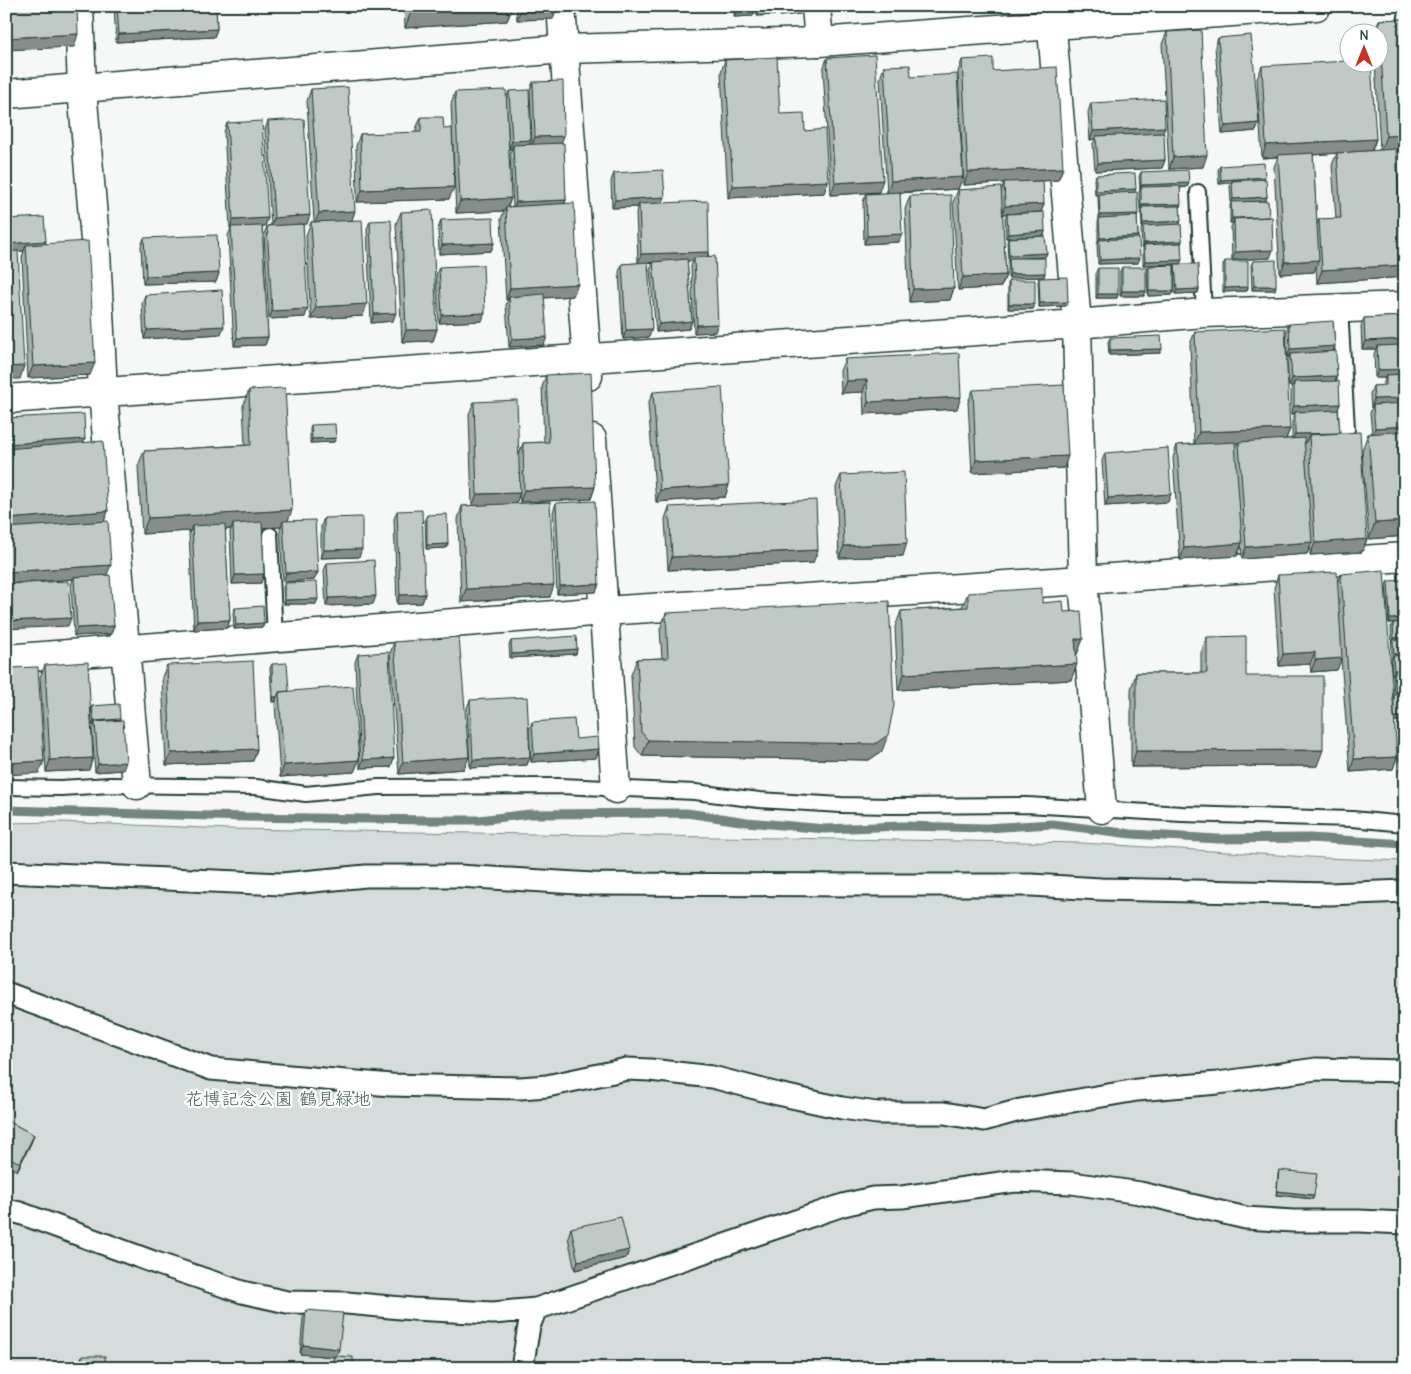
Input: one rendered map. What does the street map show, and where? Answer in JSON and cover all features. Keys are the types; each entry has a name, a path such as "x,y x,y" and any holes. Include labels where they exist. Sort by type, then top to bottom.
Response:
{"street":[{"path":"79,6 82,89 96,252 103,392 137,785"},
{"path":"561,6 616,789"},
{"path":"816,6 819,42"},
{"path":"6,94 564,49 819,42 1051,16 1316,6"},
{"path":"1051,16 1076,324 1083,580 1102,809"},
{"path":"6,398 1076,324 1204,313 1405,306"},
{"path":"6,659 604,611 1405,557"},
{"path":"6,872 282,884 366,876 460,876 593,884 868,886 1030,884 1194,892 1330,894 1405,892"},
{"path":"6,993 211,1069 391,1085 520,1088 546,1086 627,1069 650,1070 712,1077 842,1108 878,1112 944,1113 984,1120 1020,1110 1137,1090 1218,1083 1307,1070 1405,1071"},
{"path":"6,1210 20,1213 147,1260 242,1292 287,1302 493,1313 536,1309 843,1206 873,1198 902,1197 1015,1181 1072,1183 1140,1193 1246,1218 1293,1221 1405,1223"},
{"path":"522,1368 529,1326 536,1309"}],"lane":[{"path":"1198,192 1204,313"},
{"path":"1340,308 1347,429"},
{"path":"270,535 275,638"},
{"path":"6,787 61,788 110,785 256,786 306,794 378,787 561,786 695,792 759,800 842,805 1028,805 1182,814 1352,819 1405,824"}],"green space":[{"name":"花博記念公園 鶴見緑地","path":"61,822 229,829 1082,843 1405,861 1405,1368 6,1368 6,823"}],"building":[{"path":"6,6 77,6 78,34 6,38"},
{"path":"117,6 216,6 217,29 119,34"},
{"path":"410,6 495,6 411,12"},
{"path":"520,6 556,6 556,10 520,11"},
{"path":"737,6 756,6 756,8 737,9"},
{"path":"759,6 777,6 777,10 759,11"},
{"path":"782,6 801,6 802,10 782,11"},
{"path":"1405,19 1405,135 1386,136 1382,72 1388,72 1388,22 1379,22 1379,20"},
{"path":"1201,30 1207,155 1173,157 1167,32"},
{"path":"1251,35 1259,123 1225,126 1218,38"},
{"path":"875,55 883,180 835,183 827,58"},
{"path":"777,57 780,114 804,113 805,131 825,129 828,181 733,186 725,60"},
{"path":"993,58 993,71 1057,67 1063,168 968,172 962,60"},
{"path":"1338,62 1338,72 1372,72 1376,139 1266,145 1262,66"},
{"path":"910,65 911,77 957,74 963,177 891,181 884,66"},
{"path":"563,81 564,136 535,137 533,82"},
{"path":"348,87 355,211 319,213 311,89"},
{"path":"506,90 511,198 460,201 455,92"},
{"path":"529,90 531,140 512,141 509,91"},
{"path":"1164,99 1165,127 1093,131 1091,103"},
{"path":"421,117 443,117 444,129 452,128 454,187 362,190 360,134 421,132"},
{"path":"304,119 310,215 274,218 268,121"},
{"path":"262,121 268,218 233,220 227,123"},
{"path":"1164,133 1165,160 1098,163 1096,136"},
{"path":"564,143 566,200 516,202 513,145"},
{"path":"1396,149 1400,215 1405,215 1405,265 1322,270 1319,219 1341,218 1337,153"},
{"path":"1313,153 1319,260 1285,262 1278,155"},
{"path":"1264,163 1265,177 1221,180 1220,166"},
{"path":"663,170 665,197 615,200 614,173"},
{"path":"1188,170 1189,183 1141,185 1141,172"},
{"path":"1135,173 1136,189 1096,191 1096,175"},
{"path":"1266,179 1267,197 1233,199 1232,181"},
{"path":"1043,181 1044,204 1005,206 1004,182"},
{"path":"1180,186 1181,204 1141,205 1141,187"},
{"path":"1001,187 1006,275 963,277 958,190"},
{"path":"900,192 902,234 867,236 866,194"},
{"path":"1137,192 1138,214 1100,215 1099,194"},
{"path":"951,195 954,288 913,289 910,196"},
{"path":"708,201 709,252 641,254 639,204"},
{"path":"1268,201 1269,217 1232,218 1231,202"},
{"path":"574,203 578,284 510,288 506,207"},
{"path":"1180,206 1181,221 1143,223 1142,207"},
{"path":"432,210 437,329 406,330 401,212"},
{"path":"1044,212 1045,231 1008,234 1007,214"},
{"path":"1137,216 1138,236 1100,238 1099,218"},
{"path":"44,217 46,241 6,244 6,219"},
{"path":"1272,217 1273,250 1235,252 1234,219"},
{"path":"493,218 494,243 442,245 441,220"},
{"path":"362,220 367,304 316,307 311,222"},
{"path":"391,220 396,313 374,314 370,221"},
{"path":"303,224 308,309 272,311 267,226"},
{"path":"1181,224 1182,241 1144,243 1143,226"},
{"path":"262,226 268,337 237,338 231,227"},
{"path":"217,235 219,273 146,276 144,238"},
{"path":"1045,236 1047,253 1009,255 1008,238"},
{"path":"1139,238 1140,258 1100,260 1099,240"},
{"path":"88,241 95,363 33,366 26,245"},
{"path":"1181,243 1182,260 1145,261 1144,245"},
{"path":"18,251 24,366 6,367 6,252"},
{"path":"715,256 718,324 697,325 694,258"},
{"path":"1009,258 1045,258 1045,273 1010,274"},
{"path":"687,259 692,321 659,324 653,262"},
{"path":"1276,260 1276,286 1254,286 1253,261"},
{"path":"1225,261 1248,261 1248,287 1225,288"},
{"path":"648,262 652,329 626,330 622,264"},
{"path":"1175,264 1198,264 1199,289 1177,290"},
{"path":"483,265 485,313 442,315 439,267"},
{"path":"1174,265 1174,291 1149,291 1149,266"},
{"path":"1122,267 1146,267 1146,291 1122,291"},
{"path":"1098,268 1118,268 1118,294 1098,294"},
{"path":"1067,277 1068,302 1040,303 1039,278"},
{"path":"1009,280 1035,280 1035,304 1009,304"},
{"path":"222,290 224,326 147,330 145,295"},
{"path":"544,294 547,337 512,339 509,297"},
{"path":"1405,316 1405,339 1365,341 1364,318"},
{"path":"1333,321 1335,346 1290,349 1289,324"},
{"path":"1285,328 1290,429 1199,432 1195,332"},
{"path":"1161,336 1162,349 1110,350 1110,338"},
{"path":"1405,345 1405,369 1378,370 1377,346"},
{"path":"1336,351 1337,376 1292,378 1290,354"},
{"path":"959,353 961,397 868,402 867,380 846,381 845,359"},
{"path":"591,373 595,487 524,490 523,443 549,442 546,375"},
{"path":"1405,374 1405,398 1374,399 1373,386 1386,385 1386,375"},
{"path":"1339,381 1340,404 1294,406 1294,382"},
{"path":"1064,385 1068,456 976,460 973,390"},
{"path":"722,387 729,485 660,490 653,392"},
{"path":"285,388 292,510 148,518 144,451 251,445 249,390"},
{"path":"517,400 520,493 477,494 474,402"},
{"path":"1405,403 1405,426 1375,428 1373,405"},
{"path":"1338,410 1340,433 1295,434 1295,412"},
{"path":"84,414 85,439 6,444 6,418"},
{"path":"335,424 336,438 312,439 311,425"},
{"path":"1405,431 1405,521 1375,523 1368,434"},
{"path":"1360,432 1367,539 1315,543 1309,435"},
{"path":"1304,438 1312,542 1246,547 1239,442"},
{"path":"103,441 108,511 6,519 6,449"},
{"path":"1235,442 1242,543 1184,548 1177,445"},
{"path":"1168,448 1171,494 1108,498 1105,453"},
{"path":"904,472 907,543 844,546 841,475"},
{"path":"816,500 818,550 672,557 669,507"},
{"path":"595,501 599,584 560,586 556,503"},
{"path":"550,502 554,585 466,589 462,506"},
{"path":"422,510 425,594 400,595 397,511"},
{"path":"447,514 448,544 427,545 427,515"},
{"path":"362,517 362,549 324,550 324,518"},
{"path":"315,520 318,572 286,573 283,521"},
{"path":"108,521 111,565 6,572 6,528"},
{"path":"262,522 264,574 235,575 233,524"},
{"path":"225,524 230,620 197,621 192,526"},
{"path":"374,560 376,596 329,598 327,563"},
{"path":"1384,570 1397,757 1354,759 1341,574"},
{"path":"1337,572 1342,658 1315,660 1315,652 1283,654 1278,575"},
{"path":"110,575 114,626 77,628 74,577"},
{"path":"1403,580 1405,618 1390,619 1388,581"},
{"path":"68,581 71,618 6,621 6,584"},
{"path":"317,582 318,599 285,600 285,583"},
{"path":"1042,588 1042,603 1063,601 1064,612 1081,611 1083,639 1075,639 1077,664 904,674 901,611 968,607 968,593"},
{"path":"889,601 894,705 888,735 875,744 648,740 641,732 637,659 668,658 666,613"},
{"path":"263,606 264,623 236,625 235,608"},
{"path":"1405,622 1405,637 1394,638 1393,623"},
{"path":"576,636 577,649 512,654 511,641"},
{"path":"1246,636 1246,676 1323,676 1323,750 1136,751 1136,673 1207,673 1207,637"},
{"path":"459,637 469,757 403,762 394,642"},
{"path":"1393,640 1405,640 1405,653 1394,654"},
{"path":"389,652 394,758 363,760 358,654"},
{"path":"1405,655 1405,669 1394,670 1393,656"},
{"path":"253,661 257,749 171,753 167,665"},
{"path":"88,662 93,758 50,760 45,665"},
{"path":"287,663 289,691 279,692 277,697 273,697 272,664"},
{"path":"38,667 44,761 6,763 6,668"},
{"path":"1405,672 1405,692 1396,692 1394,673"},
{"path":"353,686 359,760 284,765 279,692"},
{"path":"1405,694 1405,717 1394,717 1394,695"},
{"path":"527,697 530,757 473,760 470,700"},
{"path":"119,704 120,719 94,721 92,706"},
{"path":"1401,718 1405,718 1405,764 1403,762"},
{"path":"574,719 576,739 598,737 599,749 534,754 532,722"},
{"path":"123,720 126,762 98,764 95,722"},
{"path":"6,1120 34,1135 20,1163 6,1156"},
{"path":"1279,1170 1317,1174 1314,1195 1277,1191"},
{"path":"621,1217 629,1250 578,1261 571,1228"},
{"path":"306,1310 343,1313 339,1349 303,1345"},
{"path":"82,1356 105,1356 105,1363 122,1363 122,1368 62,1368 62,1363 82,1363"},
{"path":"334,1356 353,1357 353,1368 334,1368"}],"waterway":[{"path":"6,810 428,820 479,820 530,814 687,813 747,822 825,829 902,826 986,828 1052,824 1131,834 1218,839 1310,838 1405,844"}]}
